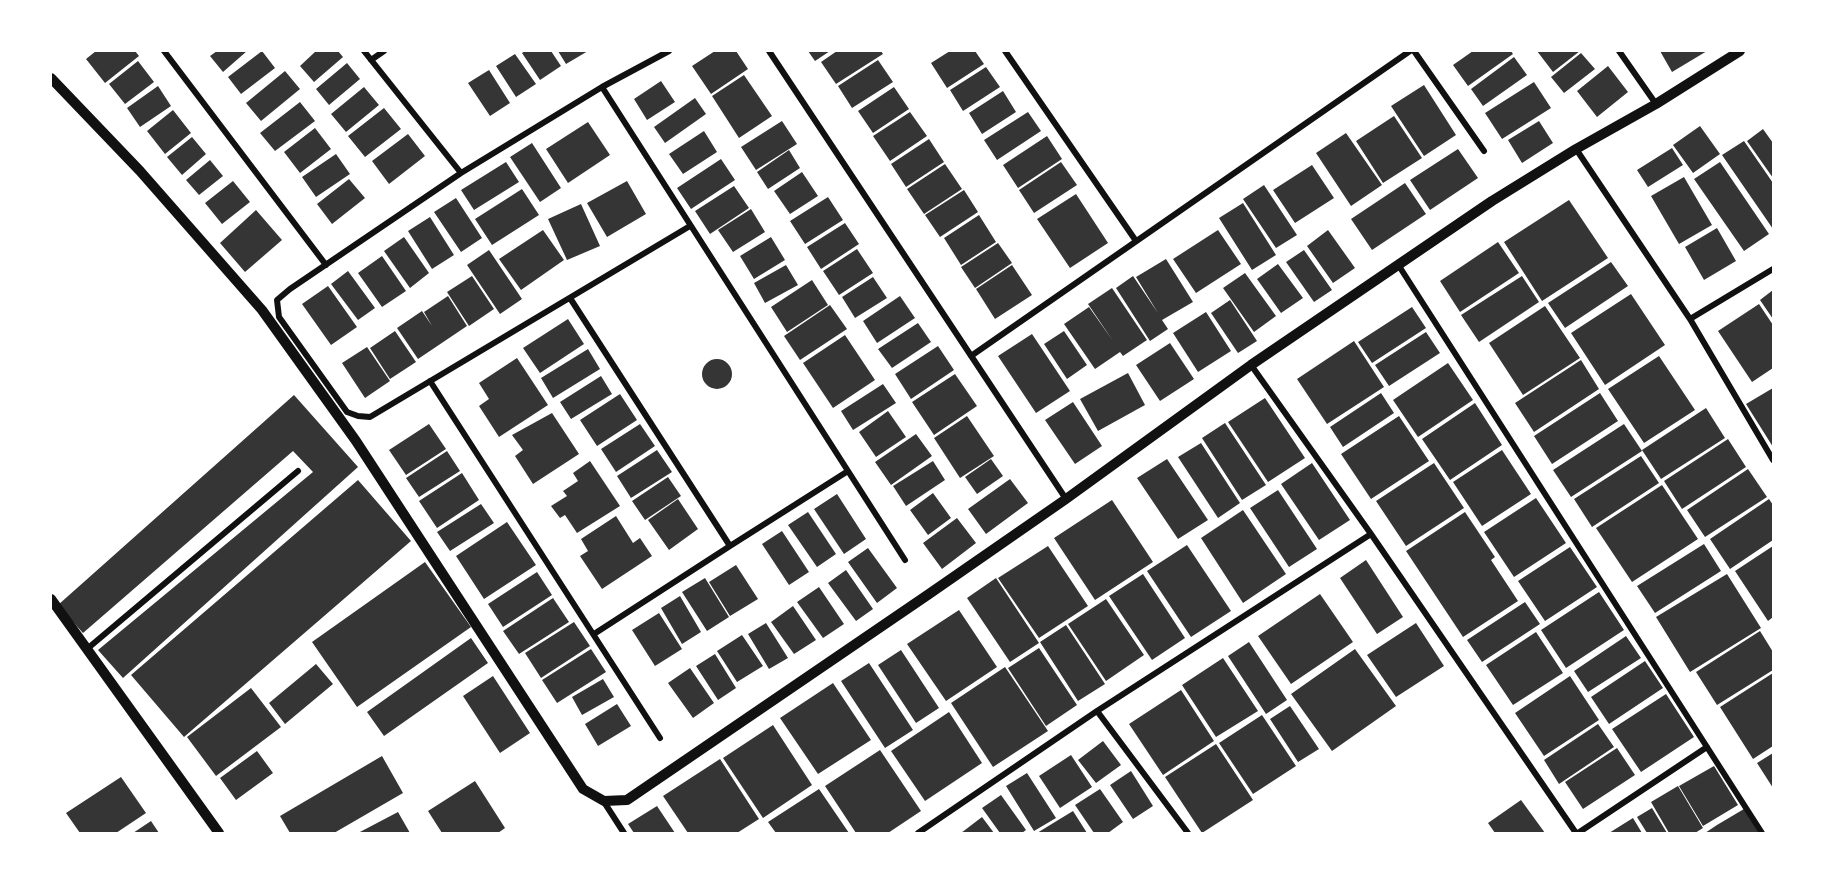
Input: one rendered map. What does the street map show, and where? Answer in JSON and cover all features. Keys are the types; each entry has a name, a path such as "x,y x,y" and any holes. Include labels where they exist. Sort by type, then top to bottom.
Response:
{"street":[{"path":"164,51 326,265"},
{"path":"364,51 461,174"},
{"path":"371,60 384,51"},
{"path":"669,51 602,87 461,174 290,289 277,300 279,317 347,412 370,417 690,226"},
{"path":"769,51 1066,499"},
{"path":"1005,51 1136,241"},
{"path":"971,356 1412,51 1484,151"},
{"path":"1619,51 1656,104"},
{"path":"604,801 627,800 1066,499 1251,365 1492,201 1576,149 1656,104 1740,51"},
{"path":"51,78 140,171 262,310 356,441 583,789 604,801 624,833"},
{"path":"602,87 905,560"},
{"path":"1576,149 1690,319 1773,460"},
{"path":"1399,266 1762,833"},
{"path":"1690,319 1773,268"},
{"path":"570,298 730,546"},
{"path":"1251,365 1371,534 1577,833 1707,747"},
{"path":"430,381 660,738"},
{"path":"87,649 298,471"},
{"path":"594,634 848,471"},
{"path":"918,833 1097,711 1371,534"},
{"path":"51,599 219,833"},
{"path":"1097,711 1188,833"}],"building":[{"path":"96,51 135,51 139,56 105,83 86,59"},
{"path":"217,51 247,51 223,72 210,56"},
{"path":"262,51 275,68 241,94 228,77"},
{"path":"316,51 338,51 343,57 314,82 300,66"},
{"path":"551,51 561,66 540,80 522,53"},
{"path":"558,51 588,51 566,64"},
{"path":"715,51 736,51 748,69 711,94 692,66"},
{"path":"808,51 830,51 815,61"},
{"path":"837,51 881,51 883,54 836,84 821,62"},
{"path":"950,51 975,51 984,64 947,88 931,63"},
{"path":"1473,51 1511,51 1513,54 1468,86 1453,65"},
{"path":"1537,51 1580,51 1553,72"},
{"path":"1660,51 1707,51 1672,72"},
{"path":"1581,53 1595,69 1564,93 1551,77"},
{"path":"515,54 536,84 516,97 496,66"},
{"path":"1514,57 1527,75 1483,106 1471,89"},
{"path":"878,60 893,82 852,108 838,86"},
{"path":"138,61 154,82 125,104 109,84"},
{"path":"347,63 360,79 329,105 316,89"},
{"path":"1608,66 1628,92 1597,117 1577,91"},
{"path":"986,67 1000,87 963,111 950,90"},
{"path":"489,70 510,103 490,116 468,83"},
{"path":"285,71 300,89 261,121 246,103"},
{"path":"744,75 772,116 739,138 712,96"},
{"path":"661,81 675,102 647,120 634,99"},
{"path":"1534,82 1551,108 1502,139 1485,113"},
{"path":"1424,85 1456,135 1424,156 1391,106"},
{"path":"158,86 171,106 140,127 127,108"},
{"path":"364,87 379,105 346,132 331,114"},
{"path":"894,87 909,109 873,133 858,111"},
{"path":"1003,91 1016,112 982,134 969,113"},
{"path":"695,98 706,114 665,143 654,127"},
{"path":"300,102 315,121 275,151 260,133"},
{"path":"384,108 401,129 365,157 348,136"},
{"path":"173,110 191,133 165,154 147,131"},
{"path":"910,112 927,136 890,161 873,136"},
{"path":"1028,112 1041,131 997,160 984,140"},
{"path":"1394,116 1422,158 1383,183 1356,141"},
{"path":"782,121 797,144 756,170 741,147"},
{"path":"1539,121 1553,143 1522,163 1508,140"},
{"path":"588,122 610,155 568,183 546,149"},
{"path":"1700,126 1720,154 1693,173 1673,145"},
{"path":"315,128 331,149 300,173 284,152"},
{"path":"1763,129 1773,143 1773,178 1747,141"},
{"path":"704,131 717,152 683,174 669,154"},
{"path":"1346,133 1382,185 1351,206 1316,153"},
{"path":"408,134 425,156 389,184 372,161"},
{"path":"1047,136 1062,159 1018,188 1003,165"},
{"path":"192,137 206,154 182,175 167,157"},
{"path":"929,139 944,162 906,187 891,164"},
{"path":"1744,141 1773,183 1773,229 1722,155"},
{"path":"532,143 561,188 540,202 510,157"},
{"path":"1672,148 1683,165 1648,187 1637,170"},
{"path":"1458,149 1478,178 1430,210 1410,180"},
{"path":"789,150 800,168 768,189 757,172"},
{"path":"336,154 350,174 316,197 302,177"},
{"path":"721,159 735,180 691,209 677,188"},
{"path":"210,160 223,176 199,195 186,180"},
{"path":"506,162 519,182 474,210 461,190"},
{"path":"1061,162 1077,185 1034,213 1019,190"},
{"path":"1720,162 1769,234 1744,251 1694,179"},
{"path":"945,164 962,189 924,214 907,189"},
{"path":"1312,165 1334,198 1295,223 1273,190"},
{"path":"802,172 818,196 790,214 774,191"},
{"path":"1684,177 1712,225 1679,244 1651,196"},
{"path":"349,179 365,198 332,224 317,204"},
{"path":"233,181 250,202 222,224 205,203"},
{"path":"627,181 646,214 607,237 587,203"},
{"path":"1405,183 1426,214 1372,250 1351,219"},
{"path":"1264,185 1297,235 1276,248 1243,199"},
{"path":"734,186 749,208 710,234 695,211"},
{"path":"522,189 539,215 492,245 475,219"},
{"path":"964,190 978,212 940,237 925,215"},
{"path":"1076,194 1108,243 1070,268 1037,219"},
{"path":"828,197 843,220 805,244 790,221"},
{"path":"456,198 482,238 461,252 434,212"},
{"path":"1569,200 1608,258 1542,301 1504,242"},
{"path":"1243,203 1276,255 1252,270 1219,218"},
{"path":"581,204 600,246 567,260 548,219"},
{"path":"751,209 765,232 733,252 718,230"},
{"path":"256,210 282,240 245,272 220,243"},
{"path":"979,215 996,242 961,265 944,238"},
{"path":"430,217 454,255 432,269 408,231"},
{"path":"845,223 859,244 821,269 807,247"},
{"path":"1717,228 1736,261 1704,280 1685,247"},
{"path":"543,230 564,260 521,290 499,259"},
{"path":"1218,230 1241,264 1196,293 1173,259"},
{"path":"1328,230 1355,268 1333,283 1307,246"},
{"path":"404,237 429,273 410,288 384,251"},
{"path":"771,237 785,260 754,279 740,256"},
{"path":"1498,242 1519,273 1460,312 1440,281"},
{"path":"998,243 1012,263 975,288 961,267"},
{"path":"857,249 873,273 839,295 823,271"},
{"path":"489,250 522,299 500,314 467,265"},
{"path":"1304,250 1332,290 1314,302 1286,262"},
{"path":"382,256 406,291 382,307 358,273"},
{"path":"1166,259 1193,302 1162,320 1168,329 1150,341 1116,288 1133,276 1158,313 1136,277"},
{"path":"1611,262 1628,286 1565,328 1548,303"},
{"path":"1278,264 1303,298 1281,313 1257,279"},
{"path":"786,265 798,285 765,303 754,283"},
{"path":"1012,265 1032,295 995,319 976,289"},
{"path":"348,271 375,308 358,320 331,284"},
{"path":"1245,273 1276,316 1254,332 1223,288"},
{"path":"472,276 494,309 469,326 447,292"},
{"path":"1522,276 1539,302 1479,342 1461,315"},
{"path":"873,277 887,298 855,318 842,297"},
{"path":"812,280 828,305 787,332 771,307"},
{"path":"328,286 357,327 331,345 302,304"},
{"path":"1112,288 1147,340 1123,356 1120,352 1095,369 1064,324 1089,307 1113,341 1088,304"},
{"path":"1773,290 1773,319 1760,300"},
{"path":"1631,294 1665,345 1605,385 1571,333"},
{"path":"448,296 467,326 418,359 397,328 422,311 432,326 424,312"},
{"path":"900,296 915,318 877,343 863,321"},
{"path":"1230,300 1257,341 1238,353 1211,313"},
{"path":"1759,304 1773,325 1773,368 1752,382 1718,331"},
{"path":"830,305 847,329 800,360 784,336"},
{"path":"1545,306 1580,358 1523,395 1489,343"},
{"path":"1412,307 1426,328 1372,363 1358,342"},
{"path":"1206,312 1231,351 1198,372 1173,333"},
{"path":"568,319 584,344 540,373 523,348"},
{"path":"918,323 931,342 892,368 878,349"},
{"path":"395,331 416,362 390,379 370,348"},
{"path":"1064,331 1087,365 1067,379 1044,344"},
{"path":"1426,332 1440,353 1389,386 1375,365"},
{"path":"1032,334 1070,391 1036,413 998,356"},
{"path":"845,335 875,380 833,408 803,363"},
{"path":"1354,341 1384,387 1327,424 1297,379"},
{"path":"1170,343 1194,379 1160,401 1136,365"},
{"path":"938,346 954,370 911,399 895,374"},
{"path":"367,347 390,381 365,398 342,363"},
{"path":"588,349 600,369 553,398 541,378"},
{"path":"1659,356 1695,410 1644,443 1608,389"},
{"path":"517,358 548,405 499,437 479,406 489,399 479,383"},
{"path":"717,359 728,363 732,374 728,385 717,389 706,385 702,374 706,363"},
{"path":"1581,360 1599,389 1534,432 1515,403"},
{"path":"1448,363 1473,400 1418,437 1393,400"},
{"path":"1128,373 1145,405 1098,431 1080,399"},
{"path":"955,374 977,406 934,435 912,402"},
{"path":"601,376 612,394 571,419 560,402"},
{"path":"883,384 896,403 853,430 841,411"},
{"path":"1773,388 1773,447 1746,404"},
{"path":"1381,393 1394,413 1343,447 1330,427"},
{"path":"1600,393 1618,421 1552,464 1534,436"},
{"path":"620,394 637,420 597,446 580,420"},
{"path":"294,395 358,467 123,678 98,650 313,472 293,451 83,633 58,605"},
{"path":"1265,398 1305,458 1268,482 1228,422"},
{"path":"1073,402 1102,446 1075,464 1045,420"},
{"path":"1475,403 1502,445 1450,480 1422,439"},
{"path":"1706,408 1725,438 1661,479 1642,450"},
{"path":"888,411 906,437 876,457 859,432"},
{"path":"552,413 579,454 533,484 515,456 523,450 512,435"},
{"path":"967,416 994,456 960,478 934,438"},
{"path":"1399,416 1429,461 1371,499 1341,454"},
{"path":"1225,423 1266,485 1242,500 1202,438"},
{"path":"429,424 446,449 406,475 389,450"},
{"path":"640,424 655,446 616,472 601,449"},
{"path":"1624,424 1642,451 1571,497 1553,470"},
{"path":"916,434 932,456 891,485 875,462"},
{"path":"1728,439 1746,467 1682,509 1664,481"},
{"path":"1201,443 1240,503 1218,518 1178,457"},
{"path":"657,450 672,472 631,498 617,476"},
{"path":"1502,450 1531,494 1482,526 1453,482"},
{"path":"447,451 460,471 419,497 406,478"},
{"path":"1641,456 1659,483 1592,527 1574,499"},
{"path":"991,459 1003,476 977,494 965,477"},
{"path":"1167,459 1208,520 1178,539 1137,478"},
{"path":"590,461 620,506 577,533 565,515 560,518 551,506 567,496 563,491 578,481 573,473"},
{"path":"933,461 945,480 906,506 893,486"},
{"path":"1312,463 1350,520 1319,540 1281,484"},
{"path":"1434,463 1464,508 1406,546 1376,501"},
{"path":"1748,469 1767,497 1705,537 1687,510"},
{"path":"462,473 479,500 437,528 419,501"},
{"path":"668,477 681,496 645,520 632,501"},
{"path":"1010,479 1028,503 986,534 968,509"},
{"path":"358,480 411,541 184,737 131,675"},
{"path":"1662,485 1698,539 1632,582 1596,528"},
{"path":"1278,490 1317,549 1289,567 1250,508"},
{"path":"933,493 951,518 928,535 910,510"},
{"path":"837,494 866,539 844,554 814,509"},
{"path":"1536,498 1566,543 1514,577 1484,532"},
{"path":"678,499 698,529 669,550 648,520"},
{"path":"1769,499 1773,505 1773,540 1730,569 1710,539"},
{"path":"1112,500 1153,562 1095,600 1054,538"},
{"path":"481,504 494,523 450,551 437,532"},
{"path":"1243,510 1286,574 1243,603 1201,538"},
{"path":"808,512 836,554 817,567 788,525"},
{"path":"1465,512 1495,557 1491,560 1518,601 1463,637 1406,551"},
{"path":"616,516 633,543 640,538 652,556 602,589 580,556 588,551 581,539"},
{"path":"957,518 976,543 942,569 923,543"},
{"path":"507,522 536,565 484,599 456,556"},
{"path":"782,531 809,572 789,585 762,544"},
{"path":"1704,544 1721,571 1655,613 1637,586"},
{"path":"1187,545 1231,611 1191,637 1147,571"},
{"path":"1048,546 1088,606 1039,638 998,578"},
{"path":"1773,546 1773,617 1768,621 1735,571"},
{"path":"1570,547 1597,587 1545,621 1518,581"},
{"path":"868,548 897,588 877,603 848,562"},
{"path":"1366,560 1403,617 1377,634 1340,578"},
{"path":"425,562 471,627 357,707 312,642"},
{"path":"736,565 758,599 730,616 709,582"},
{"path":"846,570 873,609 856,621 828,583"},
{"path":"537,572 552,595 503,627 488,604"},
{"path":"1143,574 1185,638 1152,660 1109,596"},
{"path":"1727,574 1761,628 1690,672 1656,617"},
{"path":"705,578 729,617 707,631 682,592"},
{"path":"996,578 1039,643 1010,662 967,598"},
{"path":"819,587 844,624 823,638 797,602"},
{"path":"1599,592 1624,630 1566,668 1541,630"},
{"path":"1320,594 1353,642 1291,684 1258,636"},
{"path":"680,596 701,632 682,644 661,608"},
{"path":"553,598 569,622 519,654 503,631"},
{"path":"1106,599 1144,655 1106,681 1068,624"},
{"path":"1525,602 1540,624 1482,662 1467,640"},
{"path":"793,606 816,640 794,654 771,622"},
{"path":"959,610 997,667 946,701 907,644"},
{"path":"659,613 682,649 655,666 632,630"},
{"path":"574,622 590,646 541,678 525,653"},
{"path":"766,623 788,658 769,669 748,634"},
{"path":"1416,623 1444,666 1396,697 1367,655"},
{"path":"1066,625 1105,684 1078,701 1040,642"},
{"path":"1760,631 1773,652 1773,670 1717,705 1696,672"},
{"path":"1536,632 1563,673 1513,705 1486,665"},
{"path":"742,635 763,666 737,682 717,651"},
{"path":"1626,636 1641,658 1588,692 1574,671"},
{"path":"471,638 488,663 384,736 367,712"},
{"path":"1249,642 1287,700 1266,714 1228,656"},
{"path":"1039,648 1077,705 1046,726 1008,668"},
{"path":"591,649 606,672 557,703 542,680"},
{"path":"1355,649 1396,706 1332,751 1291,694"},
{"path":"901,650 939,708 916,723 878,665"},
{"path":"715,654 736,688 718,700 696,666"},
{"path":"1223,658 1258,711 1216,737 1182,685"},
{"path":"1645,661 1663,688 1609,724 1591,697"},
{"path":"869,663 913,730 885,748 841,681"},
{"path":"316,664 333,684 285,724 269,703"},
{"path":"1005,667 1048,731 993,767 951,703"},
{"path":"690,668 714,703 693,718 668,683"},
{"path":"1773,673 1773,746 1753,759 1720,707"},
{"path":"493,676 530,733 500,753 463,696"},
{"path":"1570,676 1599,720 1544,756 1515,713"},
{"path":"603,679 614,697 582,715 572,697"},
{"path":"833,683 871,740 818,774 780,718"},
{"path":"251,688 281,727 216,776 187,737"},
{"path":"1181,690 1214,741 1163,775 1129,724"},
{"path":"1666,694 1694,737 1641,772 1612,729"},
{"path":"617,704 631,726 598,746 585,724"},
{"path":"1290,706 1319,749 1298,762 1270,719"},
{"path":"949,712 982,763 925,801 891,751"},
{"path":"1262,715 1296,766 1253,794 1219,743"},
{"path":"1598,724 1614,747 1559,784 1544,760"},
{"path":"773,725 812,785 763,818 723,758"},
{"path":"1103,741 1121,765 1096,783 1078,760"},
{"path":"1216,744 1253,800 1202,833 1165,777"},
{"path":"1617,748 1635,775 1583,809 1565,782"},
{"path":"880,750 921,811 888,833 856,833 825,786"},
{"path":"257,751 273,773 236,800 220,778"},
{"path":"1773,753 1773,788 1757,763"},
{"path":"1071,755 1092,787 1060,808 1039,776"},
{"path":"382,756 403,793 334,833 290,833 280,816"},
{"path":"720,759 759,819 737,833 688,833 663,796"},
{"path":"1714,766 1738,805 1703,826 1679,786"},
{"path":"1131,771 1153,806 1133,819 1110,785"},
{"path":"1027,773 1056,818 1034,831 1006,786"},
{"path":"121,777 146,813 116,833 80,833 66,813"},
{"path":"475,781 505,828 498,833 442,833 428,811"},
{"path":"1678,786 1703,828 1695,833 1669,833 1651,802"},
{"path":"819,789 849,833 776,833 768,822"},
{"path":"1100,789 1123,822 1108,833 1094,833 1075,805"},
{"path":"1001,795 1026,830 1022,833 1000,833 982,808"},
{"path":"1521,800 1545,833 1495,833 1488,823"},
{"path":"657,806 675,833 634,833 628,824"},
{"path":"1652,808 1667,833 1647,833 1637,817"},
{"path":"1744,809 1759,833 1705,833 1717,825"},
{"path":"1073,811 1087,833 1037,833"},
{"path":"398,812 410,833 358,833"},
{"path":"982,817 994,833 961,833"},
{"path":"1633,818 1642,833 1609,833"},
{"path":"151,821 159,833 133,833"}]}
